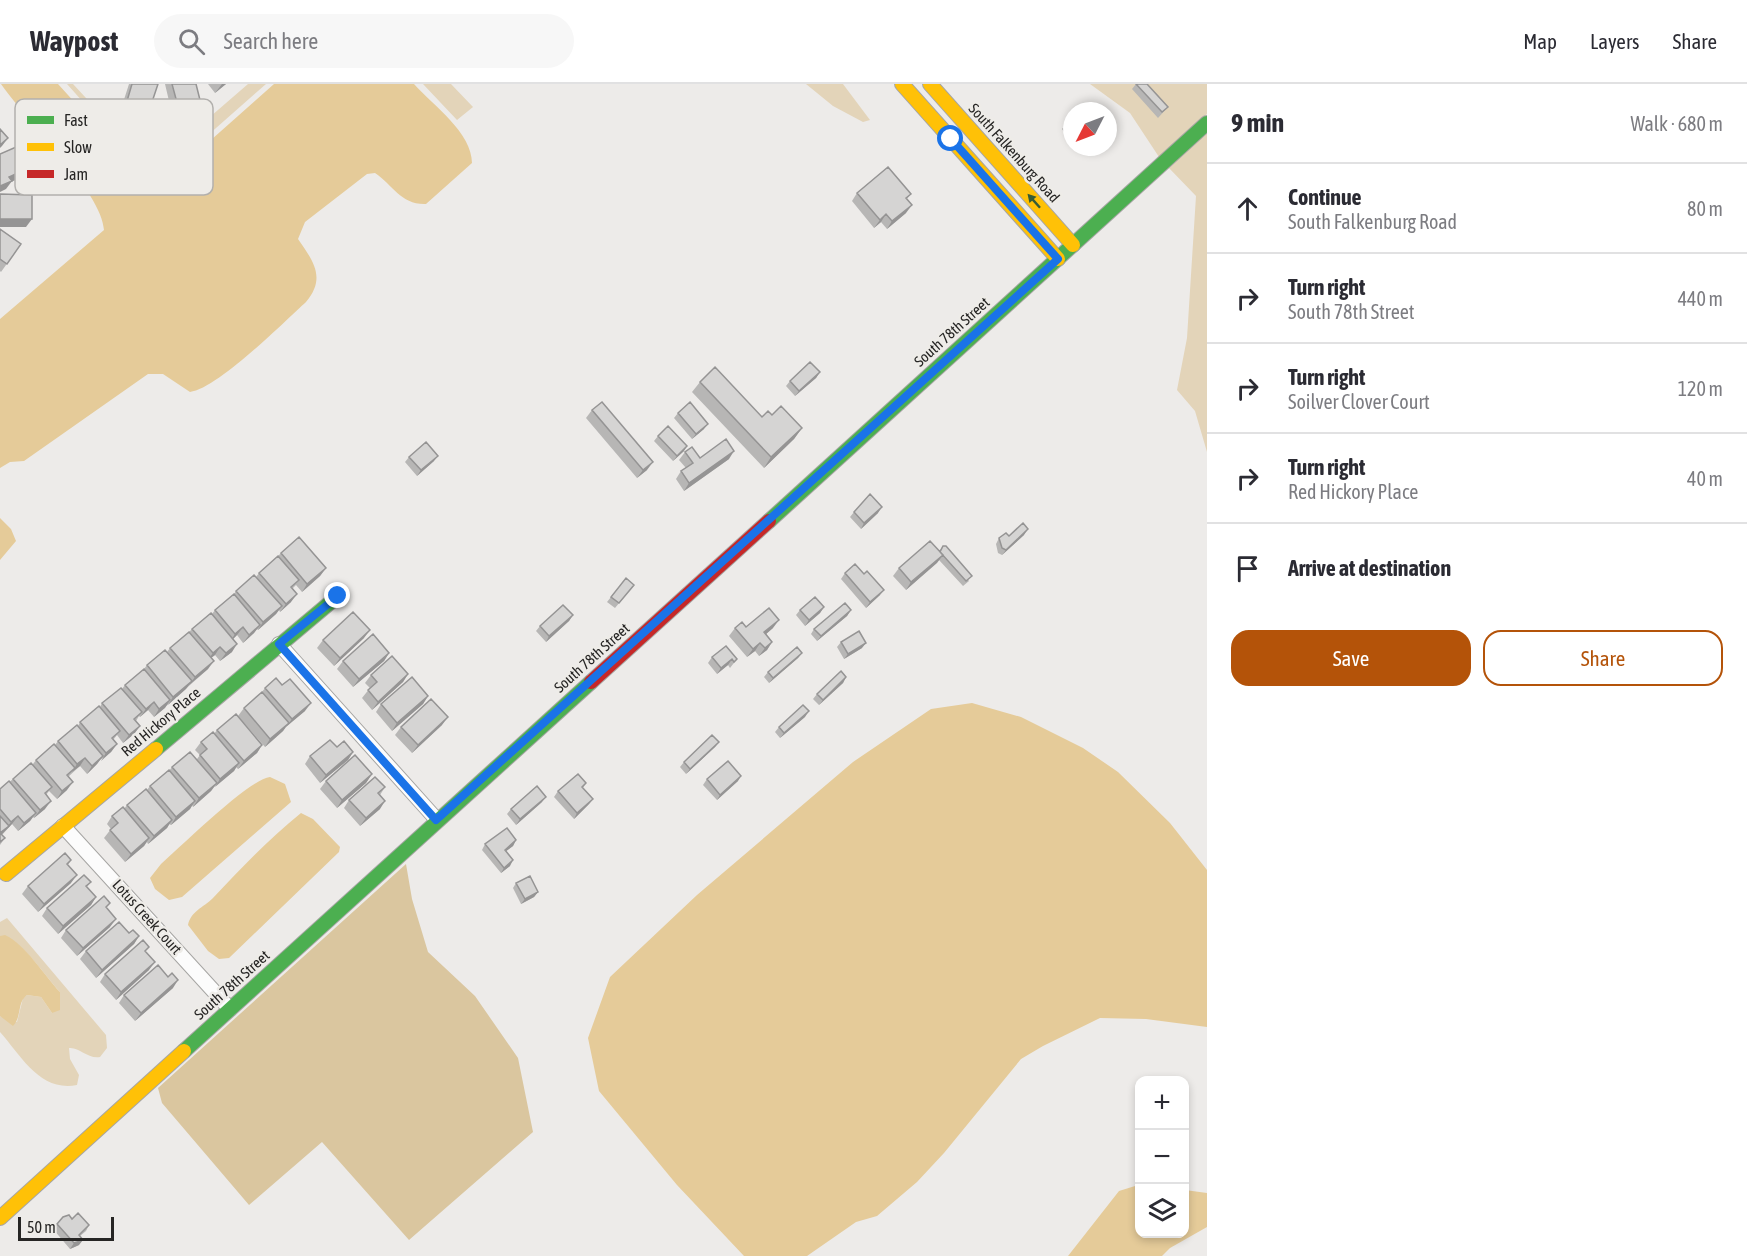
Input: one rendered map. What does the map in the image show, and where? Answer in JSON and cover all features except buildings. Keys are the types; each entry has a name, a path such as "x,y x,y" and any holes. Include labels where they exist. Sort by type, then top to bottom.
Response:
{"street":[{"path":"902,84 1058,259"},
{"name":"South Falkenburg Road","path":"930,84 1073,245"},
{"name":"South 78th Street","path":"0,1218 436,820 1207,123"},
{"name":"Red Hickory Place","path":"6,874 338,596"},
{"path":"279,644 436,820"},
{"name":"Lotus Creek Court","path":"63,826 230,1009"}],"shaded area":[{"path":"1,84 58,84 72,99 15,99 15,102"},
{"path":"67,84 73,84 87,99 80,99"},
{"path":"248,84 266,84 213,131 213,114"},
{"path":"274,84 414,84 459,131 466,141 472,163 426,204 404,198 375,173 367,174 305,222 298,239 316,270 312,293 306,302 233,368 202,388 190,392 163,374 148,374 24,461 10,462 0,468 0,319 104,230 100,214 91,196 213,195 213,138"},
{"path":"423,84 451,84 473,107 457,120"},
{"path":"806,84 843,84 870,120 863,122 833,106"},
{"path":"1090,84 1207,84 1207,114 1159,157 1130,113"},
{"path":"1207,132 1207,452 1195,411 1177,390 1187,338 1196,196 1168,167"},
{"path":"0,518 11,529 16,541 0,560"},
{"path":"972,703 1021,717 1083,748 1118,772 1170,823 1207,870 1207,1027 1146,1019 1100,1018 1043,1046 1021,1059 944,1153 917,1182 877,1216 856,1222 807,1256 744,1256 677,1185 599,1091 588,1038 610,977 697,895 853,762 931,709"},
{"path":"270,777 285,784 291,802 182,897 169,900 155,889 150,878 161,864 231,801 260,781"},
{"path":"301,813 313,819 340,847 339,852 229,958 219,959 208,951 188,925 190,920 266,843"},
{"path":"406,864 412,899 428,952 475,996 518,1058 533,1132 409,1240 322,1142 249,1205 162,1103 158,1088"},
{"path":"7,918 106,1035 107,1048 100,1057 69,1048 70,1059 79,1075 77,1085 64,1086 42,1078 24,1062 0,1032 0,1016 17,1022 23,998 27,995 41,997 52,1013 60,992 32,958 15,942 0,936 0,922"},
{"path":"5,935 27,953 60,992 60,1010 52,1013 41,997 27,995 13,1026 0,1016 0,936"},
{"path":"1135,1186 1135,1238 1188,1238 1170,1248 1162,1256 1068,1256 1119,1191"},
{"path":"1189,1191 1207,1193 1207,1227 1189,1237"}],"traffic: fast":[{"path":"769,521 1207,123"},
{"path":"156,749 338,596"},
{"path":"184,1051 591,682"}],"traffic: slow":[{"path":"902,84 1058,259"},
{"path":"930,84 1073,245"},
{"path":"6,874 156,749"},
{"path":"0,1218 184,1051"}],"traffic: jam":[{"path":"591,682 769,521"}],"route":[{"path":"338,596 279,644 436,820 1058,259 951,139"}]}
